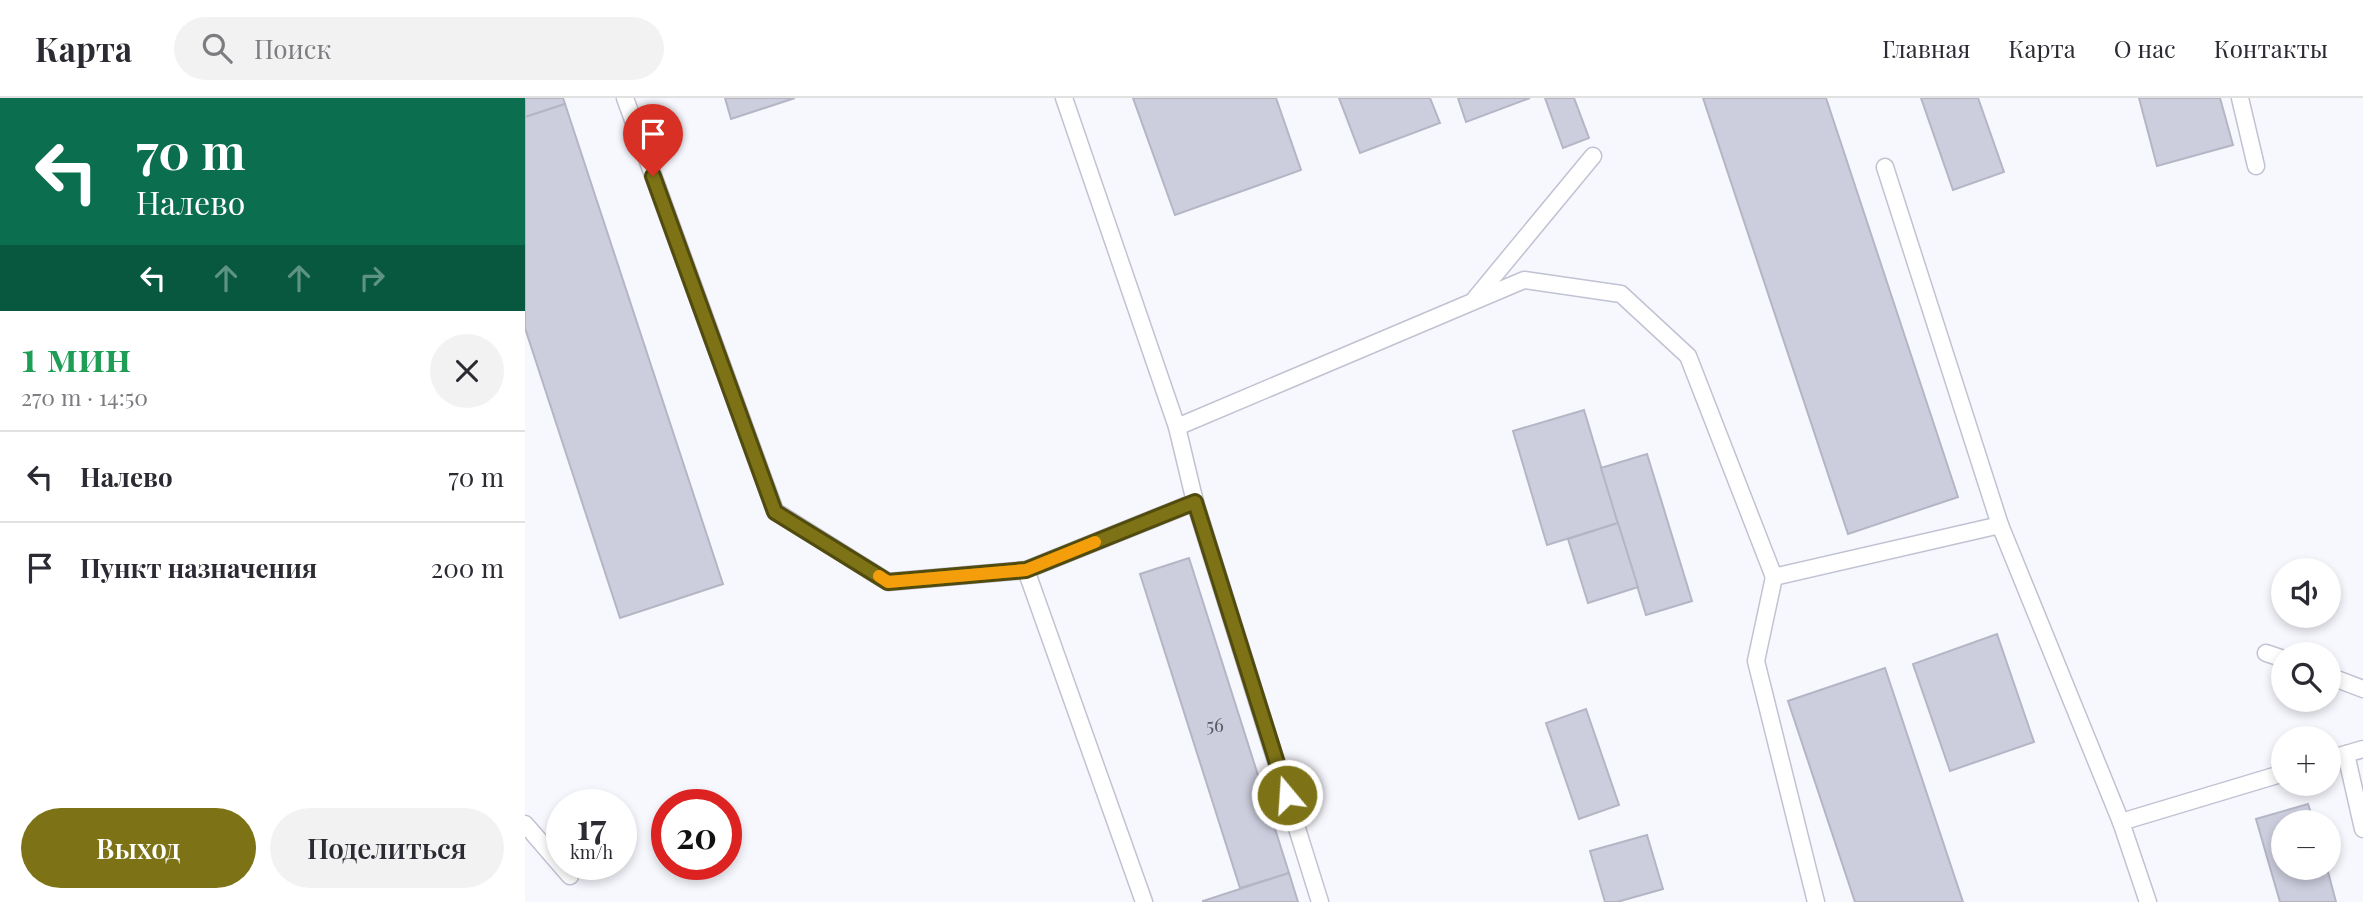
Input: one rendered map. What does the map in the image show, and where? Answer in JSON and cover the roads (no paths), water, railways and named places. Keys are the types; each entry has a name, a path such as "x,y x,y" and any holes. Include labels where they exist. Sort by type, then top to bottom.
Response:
{"lane":[{"path":"625,98 775,512 888,582 1026,570 1195,502"},
{"path":"1064,98 1177,427 1195,502 1321,902"},
{"path":"2241,98 2256,166"},
{"path":"1472,302 1594,156"},
{"path":"1885,167 2000,526 2121,822 2148,902"},
{"path":"1177,427 1524,280 1621,294 1688,356 1774,577 1756,661 1816,902"},
{"path":"1774,577 2000,526"},
{"path":"1026,570 1144,902"},
{"path":"2266,653 2271,655"},
{"path":"2341,681 2363,689"},
{"path":"2341,756 2363,749"},
{"path":"2346,754 2363,829"},
{"path":"2121,822 2271,777"},
{"path":"525,824 546,848"}]}
